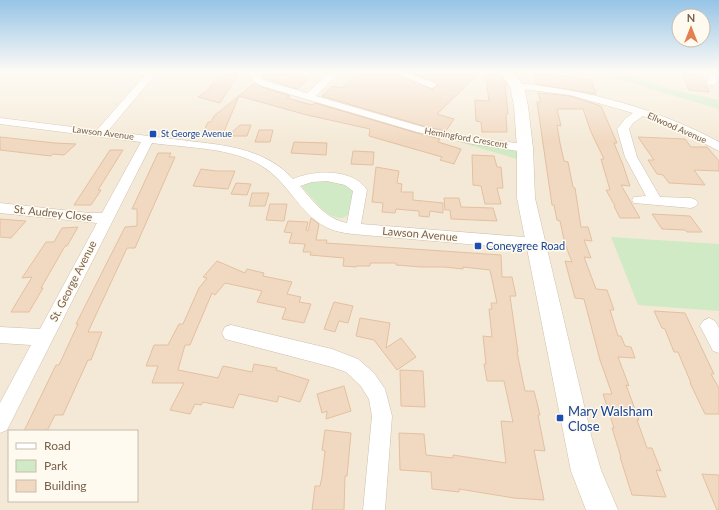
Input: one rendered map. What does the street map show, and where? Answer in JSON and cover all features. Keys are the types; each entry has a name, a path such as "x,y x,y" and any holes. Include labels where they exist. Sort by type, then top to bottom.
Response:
{"street":[{"path":"101,132 134,95"},
{"name":"Hemingford Crescent","path":"306,95 421,130 525,148"},
{"path":"519,95 525,148 524,174 526,198 578,439 586,471 602,510"},
{"name":"Ellwood Avenue","path":"584,95 641,112 691,132 719,147"},
{"path":"641,112 629,121 624,129 624,139 656,201"},
{"name":"Lawson Avenue","path":"0,121 101,132 219,148 242,153 266,162 279,172 324,219 333,225 353,229 536,244"},
{"name":"St. George Avenue","path":"0,423 148,139"},
{"path":"291,185 313,177 348,180 356,184 360,190 353,229"},
{"path":"639,200 692,204"},
{"name":"St. Audrey Close","path":"0,208 89,218 106,218"},
{"path":"709,326 719,345"},
{"path":"230,333 332,358 352,365 367,379 378,396 382,416 374,510"},
{"path":"0,335 44,337"}],"shaded area":[{"path":"0,95 719,95 719,510 0,510"}],"green space":[{"path":"672,95 695,95 719,100 719,109"},
{"path":"456,139 515,150 519,153 520,160 456,141"},
{"path":"339,180 354,188 351,214 342,218 330,215 302,187 308,182"},
{"path":"611,237 719,244 719,311 638,305"}],"building":[{"path":"201,95 225,95 220,103 198,97"},
{"path":"240,95 286,95 290,96 287,98 312,105 315,103 440,139 438,142 461,149 454,164 440,160 442,157 369,136 370,129 307,115 239,96 223,134 203,133 208,122 211,122 214,116"},
{"path":"457,95 437,114 454,119 446,131 423,126 322,96"},
{"path":"488,95 506,95 508,114 506,114 507,132 482,132 481,122 476,121 475,100 489,101"},
{"path":"539,95 557,95 570,96 601,106 617,143 614,143 630,186 621,185 640,218 620,218 606,190 610,190 601,159 604,159 591,132 583,109 557,109 561,126 557,125 560,143 564,161 568,162 573,187 575,188 581,227 588,227 592,241 584,240 591,258 584,257 596,289 607,290 614,310 610,310 618,336 621,336 625,346 631,347 635,358 618,357 629,386 626,385 639,420 637,420 647,448 652,448 661,471 656,470 666,497 632,495 603,394 612,394 600,360 584,299 575,298 565,261 572,262 565,244 560,221 557,220 554,205 552,205 537,102 541,102"},
{"path":"240,125 251,125 247,136 228,136"},
{"path":"259,130 273,130 270,142 255,142"},
{"path":"0,137 76,144 64,155 53,154 51,156 0,150"},
{"path":"638,137 685,139 691,147 707,147 719,161 719,171 694,170 705,185 669,183 663,175 657,174 648,160 654,160"},
{"path":"294,142 327,143 326,155 291,153"},
{"path":"110,150 123,150 98,190 101,190 91,205 74,205"},
{"path":"353,151 374,152 373,165 351,164"},
{"path":"158,153 171,153 169,157 175,157 135,248 127,248 88,332 102,332 91,360 88,360 63,415 55,415 48,430 24,430 56,365 59,365 78,324 76,324 125,227 137,226 137,209 132,209"},
{"path":"472,155 494,156 497,167 501,167 503,188 497,188 501,204 485,204 481,186 473,185"},
{"path":"376,167 399,171 397,183 402,184 401,192 413,192 413,200 443,203 443,213 430,211 429,217 419,216 419,211 396,209 395,213 382,212 383,203 372,202"},
{"path":"201,169 235,171 228,189 193,186"},
{"path":"236,183 251,184 247,195 231,194"},
{"path":"252,193 269,193 265,206 249,206"},
{"path":"444,198 459,198 461,207 493,208 497,221 451,219 450,210 445,210"},
{"path":"270,204 287,204 284,221 266,220"},
{"path":"652,214 690,216 702,232 662,229"},
{"path":"311,218 319,224 316,240 327,240 326,243 501,255 502,277 512,277 516,296 510,296 517,352 525,391 534,391 540,415 538,415 545,451 534,450 544,500 514,498 459,489 459,492 432,489 431,472 400,470 399,433 424,434 426,455 453,458 453,455 506,463 501,421 513,422 504,381 487,381 484,364 486,364 483,336 492,337 489,309 492,309 491,303 497,303 490,270 463,267 463,269 422,267 396,265 396,263 370,263 370,266 356,267 343,266 344,258 310,255 311,252 303,252 305,244 289,243 292,233 284,232 288,221 308,222 306,230 308,231"},
{"path":"0,219 26,221 11,238 0,237"},
{"path":"78,227 67,246 65,246 29,312 11,312 32,277 22,278 46,242 54,242 62,228"},
{"path":"217,261 245,273 247,269 264,273 263,276 292,282 287,294 301,297 299,302 311,304 304,323 282,319 286,308 257,302 262,291 225,283 215,295 212,293 190,345 185,345 178,370 218,378 223,366 252,372 254,364 277,368 276,370 309,380 300,402 279,396 277,402 239,394 233,408 203,402 201,405 195,404 190,414 170,410 184,383 152,383 158,366 146,366 154,345 168,345 179,324 183,324 199,288 207,278 203,277"},
{"path":"334,302 353,306 348,323 339,321 335,332 324,329"},
{"path":"654,311 685,313 714,374 711,374 719,388 719,414 705,414 690,383 678,352 674,352 665,329 662,328"},
{"path":"360,318 390,323 386,348 401,338 416,357 397,370 374,340 356,336"},
{"path":"400,370 423,371 425,407 401,406"},
{"path":"344,386 351,411 326,419 327,411 322,413 317,394"},
{"path":"325,430 351,433 347,476 345,476 344,510 312,510 315,486 320,486 322,477 325,451 322,450"},
{"path":"702,474 719,475 719,510 717,510"}],"place":[{"name":"St George Avenue","path":"153,134"},
{"name":"Coneygree Road","path":"478,246"},
{"name":"Mary Walsham Close","path":"560,418"}]}
